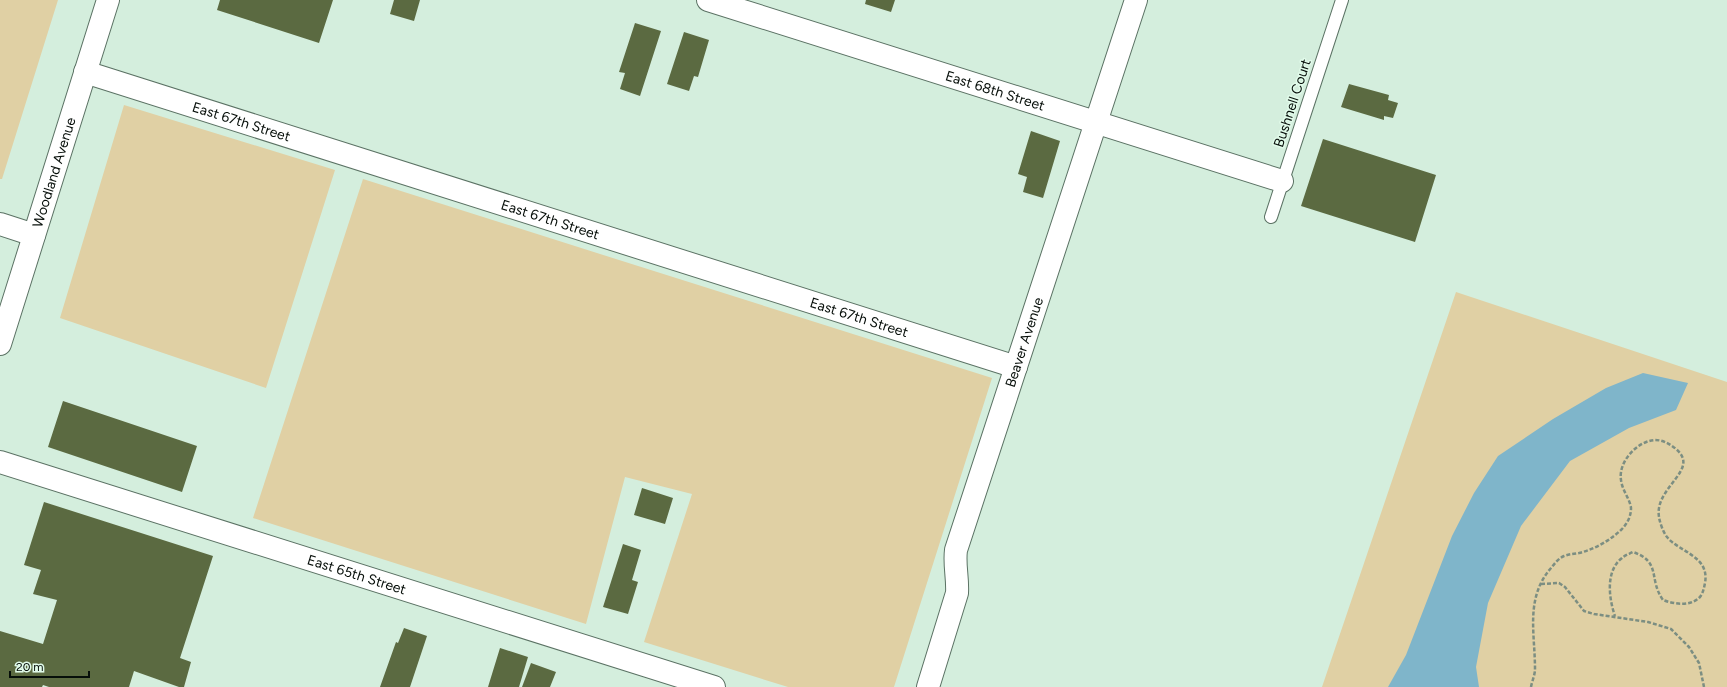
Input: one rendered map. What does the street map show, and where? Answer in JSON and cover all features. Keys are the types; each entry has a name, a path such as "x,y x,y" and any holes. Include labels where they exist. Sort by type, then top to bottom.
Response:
{"street":[{"name":"Woodland Avenue","path":"0,344 108,0"},
{"name":"East 68th Street","path":"708,0 1282,181"},
{"name":"Beaver Avenue","path":"928,687 957,593 958,582 954,565 956,550 1136,0"},
{"name":"East 67th Street","path":"85,72 1016,367"},
{"path":"0,224 34,235"},
{"name":"East 65th Street","path":"0,462 714,687"}],"lane":[{"name":"Bushnell Court","path":"1271,217 1342,0"}],"path":[{"path":"1531,687 1535,671 1532,614 1535,598 1541,584 1558,559 1565,555 1580,553 1600,546 1624,526 1629,519 1631,509 1620,478 1626,459 1631,451 1640,444 1653,440 1664,441 1681,453 1684,459 1683,469 1679,476 1671,483 1661,500 1658,509 1659,518 1666,536 1675,544 1690,552 1704,570 1705,580 1703,592 1699,598 1686,604 1663,600 1657,592 1651,565 1647,558 1633,552 1621,558 1616,565 1610,581 1609,594 1615,616"},
{"path":"1541,584 1559,583 1565,587 1584,611 1594,614 1615,616 1659,624 1671,629 1689,647 1699,663 1704,687"}],"shaded area":[{"path":"0,0 58,0 2,179 0,179"},
{"path":"124,105 335,170 266,388 60,318"},
{"path":"363,179 992,378 894,687 788,687 644,642 692,494 625,477 586,624 253,518"},
{"path":"1456,292 1727,382 1727,687 1322,687"}],"water":[{"path":"1643,373 1688,383 1676,410 1629,428 1570,461 1521,526 1488,603 1476,667 1479,687 1388,687 1406,655 1452,536 1474,493 1498,456 1553,419 1606,388"}],"building":[{"path":"220,0 333,0 319,43 217,10"},
{"path":"394,0 420,0 414,21 390,14"},
{"path":"866,0 895,0 891,12 865,4"},
{"path":"635,23 661,31 640,96 620,89 625,73 619,72"},
{"path":"684,32 709,40 698,77 694,76 689,91 667,84"},
{"path":"1349,84 1389,95 1388,100 1398,103 1393,118 1384,116 1384,120 1341,107"},
{"path":"1031,131 1060,141 1043,198 1023,192 1027,177 1018,174"},
{"path":"1323,139 1436,175 1415,242 1301,206"},
{"path":"63,401 197,446 182,492 48,447"},
{"path":"642,488 673,498 665,524 634,515"},
{"path":"44,502 213,556 180,658 191,662 184,687 179,687 134,671 129,687 49,687 43,685 42,687 0,687 0,631 43,644 57,600 33,594 41,570 24,565"},
{"path":"623,544 641,550 632,580 638,582 628,614 603,607"},
{"path":"404,628 427,636 410,687 380,687 396,642 398,643"},
{"path":"500,648 528,657 519,687 488,687"},
{"path":"531,663 556,672 550,687 522,687"}]}
